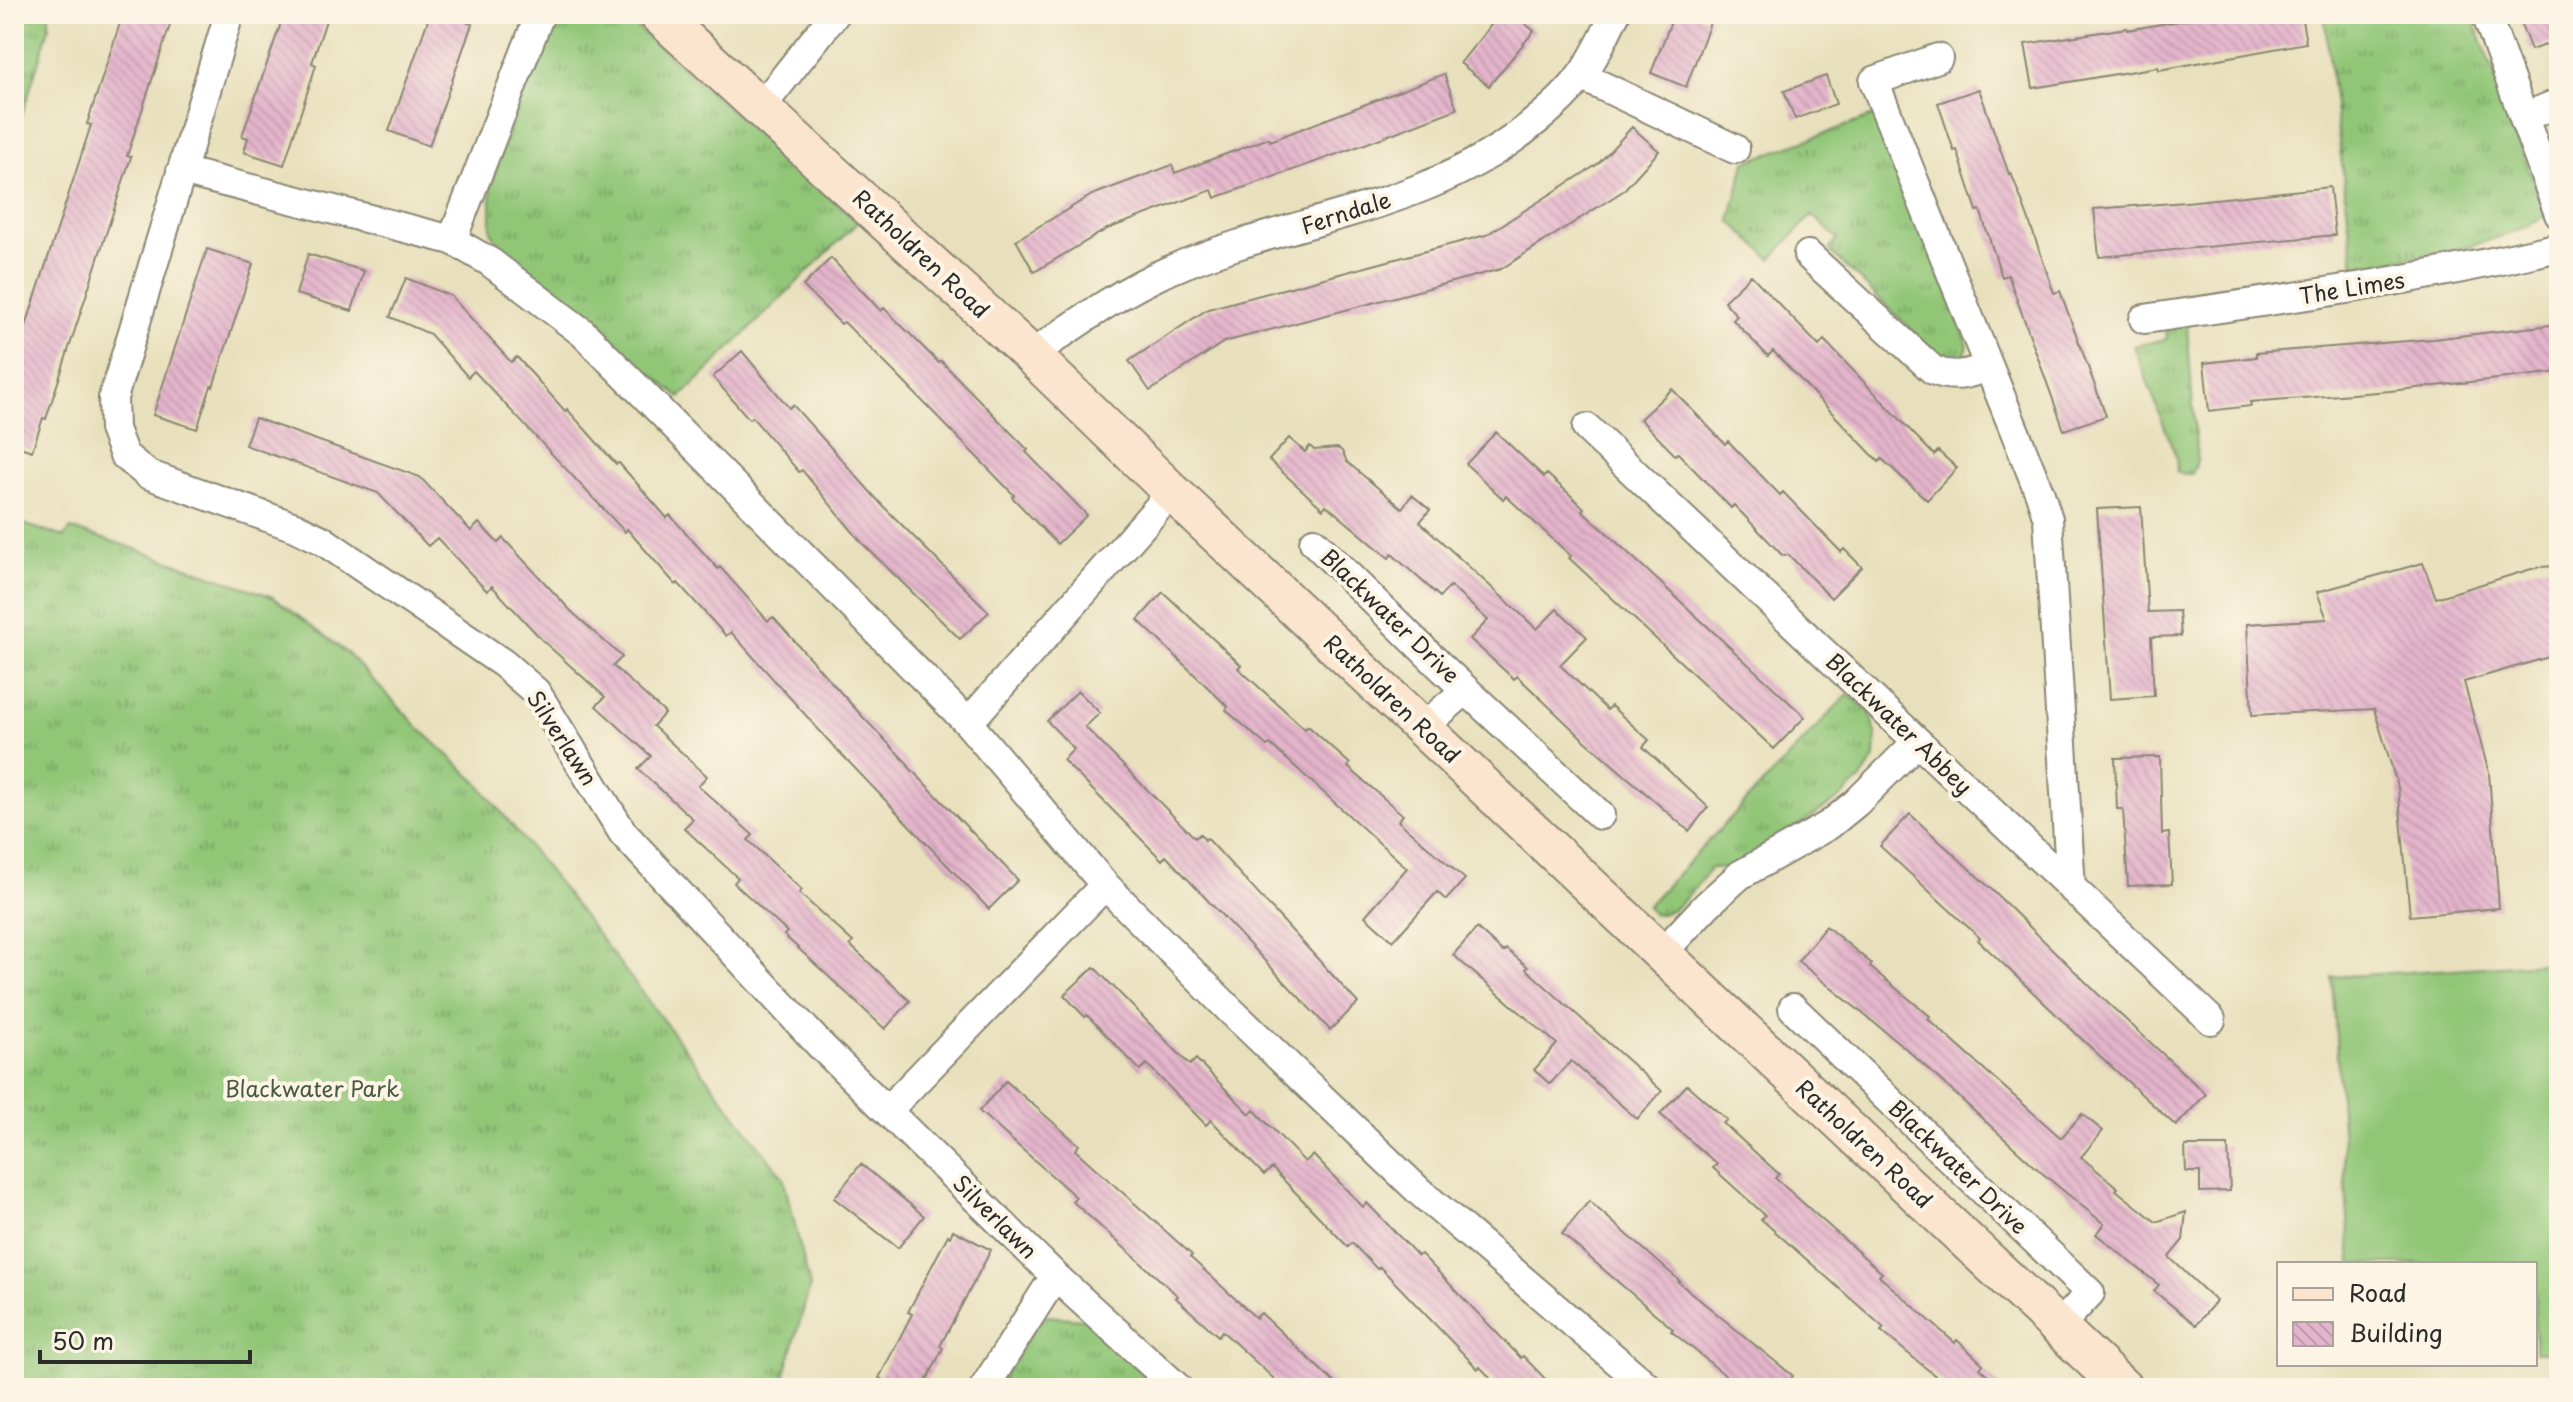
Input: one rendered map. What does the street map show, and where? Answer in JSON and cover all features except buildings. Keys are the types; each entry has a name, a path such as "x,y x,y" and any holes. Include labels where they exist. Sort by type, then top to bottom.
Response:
{"street":[{"name":"Silverlawn","path":"229,14 113,398 114,429 124,455 147,474 295,527 322,540 504,664 536,692 623,833 820,1045 1055,1276 1178,1388"},
{"path":"452,240 540,14"},
{"name":"Ratholdren Road","path":"658,14 1031,355 1172,492 2123,1388"},
{"path":"761,107 835,14"},
{"name":"Ferndale","path":"1031,355 1108,301 1170,270 1409,193 1464,170 1518,137 1558,102 1581,76 1615,14"},
{"path":"2486,14 2559,214"},
{"path":"1938,58 1874,81 2048,519 2071,888"},
{"path":"1581,76 1735,149"},
{"path":"2524,117 2559,103"},
{"path":"181,171 452,240 490,262 583,333 968,723 1105,885 1231,1011 1420,1192 1649,1388"},
{"name":"The Limes","path":"2144,319 2361,288 2559,247"},
{"path":"1808,255 1933,370 1949,377 1989,367"},
{"name":"Blackwater Abbey","path":"1587,428 2211,1020"},
{"path":"968,723 1172,492"},
{"name":"Blackwater Drive","path":"1314,542 1600,815"},
{"name":"Blackwater Drive","path":"1422,728 1466,690"},
{"path":"1662,953 1740,875 1829,825 1856,803 1917,742"},
{"path":"887,1111 1105,885"},
{"name":"Blackwater Drive","path":"1793,1008 2090,1293 2058,1327"},
{"name":"Silverlawn","path":"984,1388 1055,1276"}],"green space":[{"path":"14,14 49,14 49,28 14,140"},
{"path":"562,14 622,14 858,222 680,398 535,275 509,261 491,231 491,186 537,39 559,22"},
{"path":"2324,14 2472,14 2546,216 2524,228 2477,244 2354,266"},
{"path":"1878,112 1968,345 1963,359 1952,364 1940,358 1829,250 1838,239 1812,215 1771,259 1730,221 1745,162"},
{"path":"2187,324 2197,462 2192,474 2177,473 2176,457 2134,346 2167,339 2166,327"},
{"name":"Blackwater Park","path":"14,521 64,537 71,529 273,597 347,653 421,730 478,783 783,1177 810,1286 781,1388 14,1388"},
{"path":"1848,694 1869,711 1876,734 1875,758 1860,780 1839,799 1734,867 1711,868 1677,906 1661,914 1652,914 1647,906"},
{"path":"2559,962 2559,1351 2537,1352 2537,1262 2351,1262 2332,977"},
{"path":"1047,1316 1083,1319 1160,1388 996,1388 1034,1327"}]}
